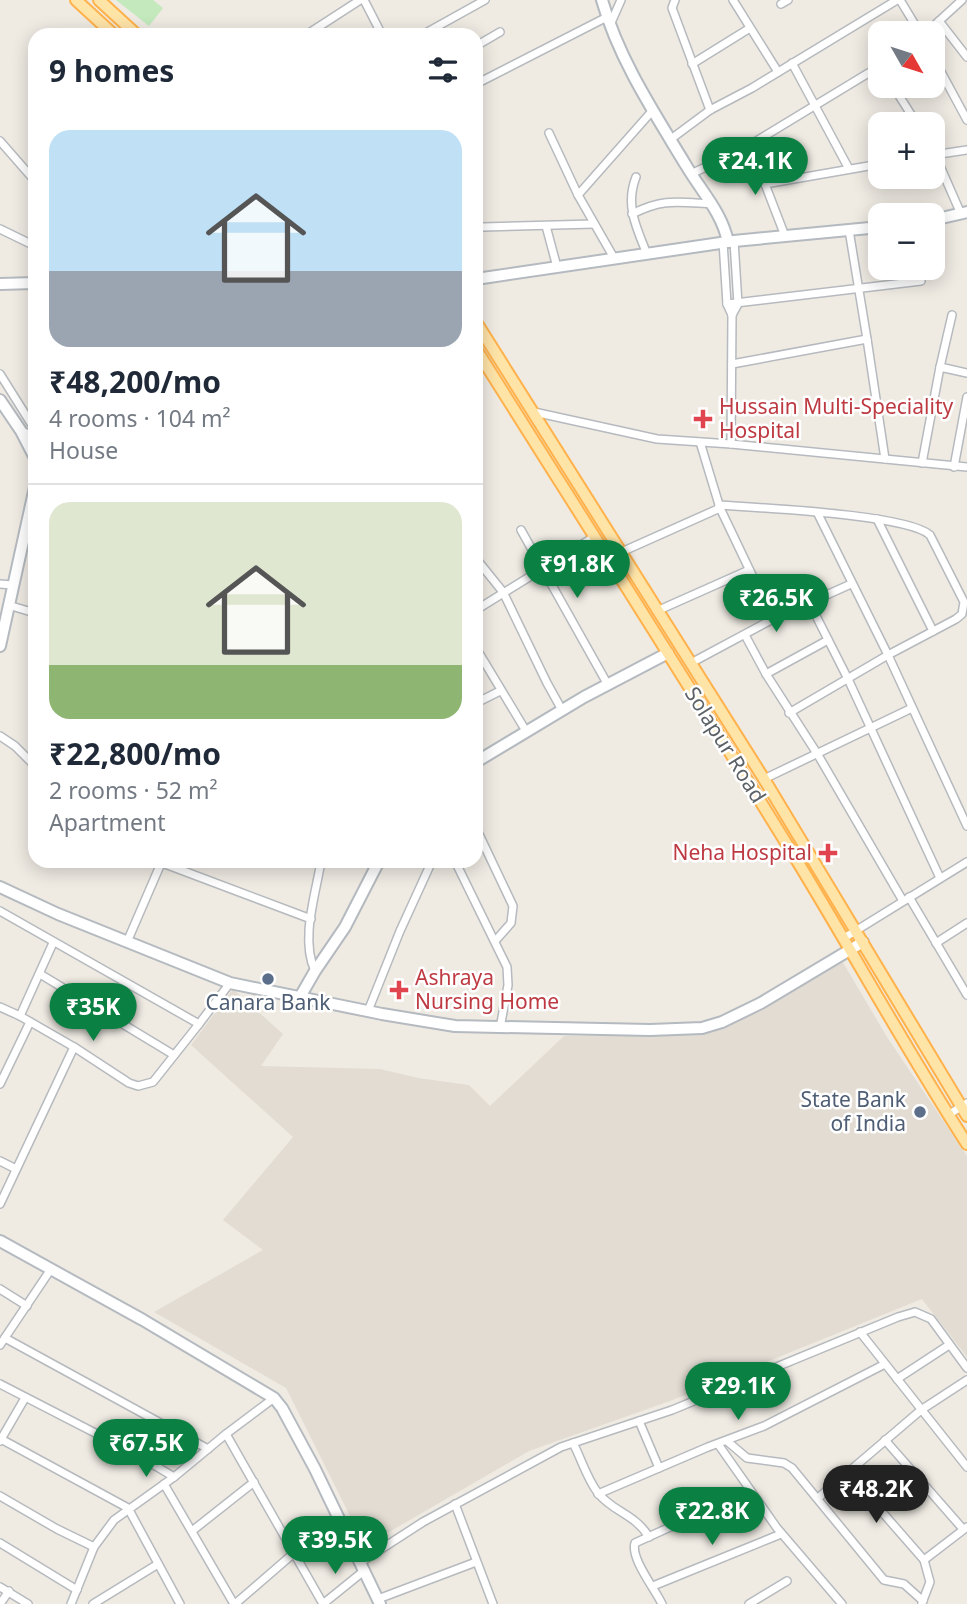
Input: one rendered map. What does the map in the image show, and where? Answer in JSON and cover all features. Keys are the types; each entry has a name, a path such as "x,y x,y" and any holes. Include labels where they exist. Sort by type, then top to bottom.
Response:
{"main road":[{"path":"76,0 106,28"},
{"path":"99,0 129,28"},
{"name":"Solapur Road","path":"483,334 659,610 965,1109"},
{"name":"Solapur Road","path":"483,360 844,938 967,1144"}],"street":[{"path":"317,28 362,0 378,28"},
{"path":"435,28 485,0"},
{"path":"602,0 630,70 725,230 738,304 732,316"},
{"path":"483,81 609,22 621,0"},
{"path":"665,0 673,4 710,110"},
{"path":"733,0 778,72"},
{"path":"671,139 710,110 899,0 912,21"},
{"path":"939,21 962,0"},
{"path":"945,27 964,47 967,57"},
{"path":"692,64 751,28"},
{"path":"483,42 500,32"},
{"path":"792,63 849,169"},
{"path":"691,174 746,148 868,73"},
{"path":"945,78 966,116"},
{"path":"578,195 653,110"},
{"path":"549,133 578,195 614,258"},
{"path":"0,141 28,173"},
{"path":"746,148 765,184 785,236"},
{"path":"945,152 967,150"},
{"path":"765,184 868,166"},
{"path":"945,175 964,213 945,217"},
{"path":"636,177 630,196 632,214 647,254"},
{"path":"632,214 664,201 712,204"},
{"path":"483,227 594,224"},
{"path":"547,226 557,267"},
{"path":"483,278 728,242 868,228"},
{"path":"0,229 28,243"},
{"path":"849,230 886,459"},
{"path":"728,242 727,304 732,316 731,444"},
{"path":"727,304 921,281"},
{"path":"0,284 28,283"},
{"path":"922,463 952,316"},
{"path":"732,364 867,339"},
{"path":"940,366 967,373"},
{"path":"0,374 28,425"},
{"path":"954,467 967,397"},
{"path":"0,400 28,427"},
{"path":"534,412 657,439 967,467"},
{"path":"700,442 719,506 773,619"},
{"path":"608,558 719,506 877,519 923,528 930,535 964,602 962,614 789,713"},
{"path":"0,646 8,605 6,585 28,511"},
{"path":"818,514 888,655 967,826"},
{"path":"877,519 933,631"},
{"path":"521,530 608,685"},
{"path":"483,605 594,537"},
{"path":"483,567 503,592 562,710"},
{"path":"659,610 749,570"},
{"path":"691,663 773,619 851,584"},
{"path":"809,602 848,679 940,878"},
{"path":"8,605 28,611"},
{"path":"745,635 789,713 818,755 967,995"},
{"path":"766,674 828,640"},
{"path":"483,754 668,653"},
{"path":"483,661 526,731"},
{"path":"483,700 500,691"},
{"path":"764,779 912,709"},
{"path":"0,736 28,759"},
{"path":"483,843 513,906 511,923 496,940"},
{"path":"844,938 967,862"},
{"path":"127,943 158,868"},
{"path":"176,868 312,919"},
{"path":"315,971 310,961 309,938 320,868"},
{"path":"300,997 345,927 374,868"},
{"path":"368,1011 429,868"},
{"path":"459,868 496,940 509,977 500,1028"},
{"path":"0,889 230,983 455,1026 650,1030 702,1028 722,1022 761,1003 863,942"},
{"path":"0,911 199,1024"},
{"path":"936,943 967,923"},
{"path":"20,1016 54,943"},
{"path":"40,974 174,1055"},
{"path":"0,1007 20,1016 138,1086 153,1082 230,983"},
{"path":"0,1084 30,1022"},
{"path":"0,1204 74,1047"},
{"path":"948,1115 965,1109"},
{"path":"0,1161 16,1169"},
{"path":"0,1241 178,1340 274,1398 315,1469 379,1602 476,1562"},
{"path":"51,1269 2,1342 208,1449"},
{"path":"0,1289 27,1306"},
{"path":"226,1434 323,1604 363,1566 455,1504 534,1460 573,1443 672,1410 915,1311 931,1319 967,1368"},
{"path":"860,1332 967,1467"},
{"path":"897,1379 949,1345"},
{"path":"598,1494 764,1426 885,1364"},
{"path":"818,1498 922,1410 967,1381"},
{"path":"0,1384 134,1453 174,1477"},
{"path":"25,1398 1,1440 128,1508 180,1604"},
{"path":"71,1604 94,1546 105,1530 128,1508 174,1477 274,1398"},
{"path":"639,1421 659,1468"},
{"path":"885,1440 965,1528 924,1560"},
{"path":"727,1441 747,1458 784,1463 792,1468 884,1580 904,1584 922,1602 930,1582 924,1560 848,1473"},
{"path":"573,1443 598,1494 637,1521 649,1537"},
{"path":"718,1444 781,1534 842,1604"},
{"path":"192,1531 254,1482"},
{"path":"164,1484 234,1604 294,1553"},
{"path":"662,1604 634,1553 635,1544 749,1491"},
{"path":"0,1496 94,1546"},
{"path":"455,1504 492,1604"},
{"path":"653,1586 781,1534"},
{"path":"0,1543 76,1590"},
{"path":"93,1604 158,1564"},
{"path":"749,1604 787,1581"},
{"path":"0,1587 28,1604"},
{"path":"0,1604 9,1591"}],"shaded area":[{"path":"841,959 887,1037 967,1156 967,1357 922,1299 670,1401 529,1451 365,1546 286,1388 154,1312 263,1250 223,1220 293,1137 191,1045 233,989 283,1034 261,1066 380,1069 418,1078 469,1085 490,1106 564,1036 701,1035 763,1010"}],"green space":[{"path":"116,0 153,0 163,8 149,26"}],"place":[{"name":"Hussain Multi-Speciality Hospital","path":"703,419"},
{"name":"Neha Hospital","path":"828,853"},
{"name":"Canara Bank","path":"268,979"},
{"name":"Ashraya Nursing Home","path":"399,990"},
{"name":"State Bank of India","path":"920,1112"}]}
